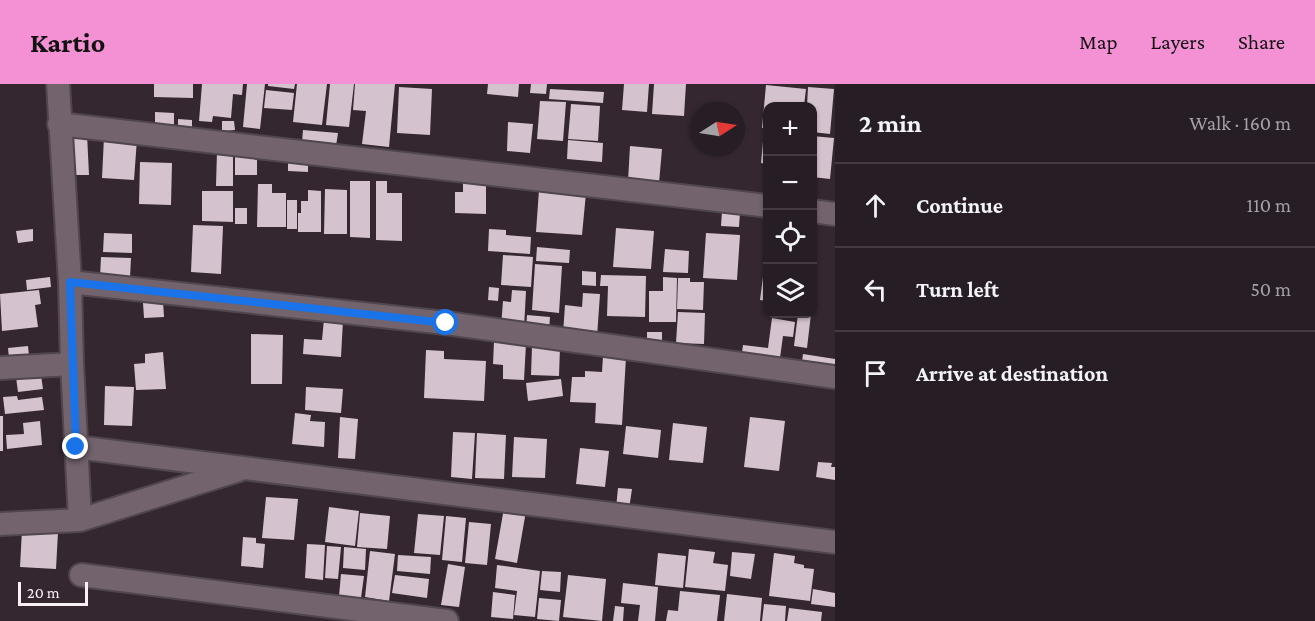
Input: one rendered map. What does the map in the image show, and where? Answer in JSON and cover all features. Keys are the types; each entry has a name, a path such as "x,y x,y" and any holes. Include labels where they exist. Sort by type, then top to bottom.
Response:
{"street":[{"path":"58,84 70,282 80,520"},
{"path":"59,124 763,205"},
{"path":"817,212 835,214"},
{"path":"70,282 446,323 835,377"},
{"path":"0,368 72,364"},
{"path":"76,447 835,542"},
{"path":"0,524 80,520 246,468"},
{"path":"81,575 447,621"}],"building":[{"path":"154,84 193,84 193,98 154,97"},
{"path":"202,84 243,84 242,95 233,94 231,118 213,116 212,122 199,121"},
{"path":"247,84 265,84 260,129 243,127"},
{"path":"268,84 295,84 294,89 268,86"},
{"path":"297,84 327,84 322,125 293,122"},
{"path":"330,84 354,84 349,127 326,125"},
{"path":"355,84 395,84 389,147 362,144 366,111 353,110"},
{"path":"488,84 519,84 518,97 487,94"},
{"path":"531,84 547,84 546,94 530,93"},
{"path":"624,84 649,84 647,112 622,110"},
{"path":"654,84 686,84 684,116 652,114"},
{"path":"766,85 806,89 804,102 764,102"},
{"path":"399,87 432,89 430,135 397,133"},
{"path":"808,87 834,89 830,134 817,133 817,102 807,102"},
{"path":"550,89 604,92 603,103 549,99"},
{"path":"266,90 294,93 292,110 264,108"},
{"path":"540,101 566,102 563,141 537,139"},
{"path":"571,104 600,106 598,141 568,139"},
{"path":"155,112 174,113 174,127 155,127"},
{"path":"178,119 192,120 192,129 178,129"},
{"path":"222,121 234,121 235,130 222,131"},
{"path":"508,122 533,124 530,153 507,151"},
{"path":"303,130 338,133 336,146 302,142"},
{"path":"87,134 89,175 72,175 71,135"},
{"path":"817,136 834,138 830,179 817,178"},
{"path":"104,137 137,139 134,180 102,178"},
{"path":"568,140 603,143 602,162 567,159"},
{"path":"630,146 662,149 659,183 628,181"},
{"path":"217,151 233,151 233,186 216,186"},
{"path":"235,151 257,152 257,175 235,175"},
{"path":"288,158 308,159 308,172 288,171"},
{"path":"140,162 172,163 171,205 139,204"},
{"path":"463,177 486,177 486,214 455,213 455,192 463,192"},
{"path":"350,181 370,181 370,238 350,237"},
{"path":"376,181 387,181 387,193 402,193 402,241 376,240"},
{"path":"258,184 272,184 272,193 286,193 286,227 257,227"},
{"path":"325,189 347,190 347,234 324,234"},
{"path":"308,190 321,191 321,232 298,232 298,213 301,213 301,201 308,201"},
{"path":"539,190 586,193 582,235 536,232"},
{"path":"202,191 233,191 233,222 202,221"},
{"path":"287,200 297,200 297,229 287,229"},
{"path":"235,208 247,208 247,224 235,224"},
{"path":"722,211 740,212 739,227 721,226"},
{"path":"193,225 223,226 221,274 191,272"},
{"path":"616,228 654,231 651,269 613,267"},
{"path":"33,229 33,241 18,243 16,231"},
{"path":"489,229 506,230 506,235 531,237 530,254 488,251"},
{"path":"104,233 132,234 132,253 103,252"},
{"path":"706,233 740,235 737,280 703,278"},
{"path":"537,247 570,250 569,263 536,261"},
{"path":"665,249 689,251 688,273 663,272"},
{"path":"503,255 533,257 531,287 501,285"},
{"path":"101,257 131,258 130,278 100,277"},
{"path":"535,264 562,266 559,313 532,310"},
{"path":"582,271 596,272 596,286 582,285"},
{"path":"601,275 646,276 645,317 607,316 608,286 600,286"},
{"path":"50,277 51,287 27,290 26,280"},
{"path":"663,277 677,278 676,322 649,322 649,291 663,291"},
{"path":"763,277 763,300 760,300"},
{"path":"678,278 690,278 690,282 704,282 703,310 677,309"},
{"path":"489,287 499,288 498,301 488,300"},
{"path":"39,290 41,304 35,305 38,327 2,331 0,294"},
{"path":"512,290 526,291 524,328 501,327 503,301 511,302"},
{"path":"583,293 600,294 597,337 563,334 565,305 582,307"},
{"path":"163,301 164,317 144,318 143,303"},
{"path":"678,312 705,313 704,344 676,343"},
{"path":"527,315 550,317 549,331 526,330"},
{"path":"772,318 795,322 793,337 783,336 779,365 741,360 743,345 768,348"},
{"path":"798,318 811,318 807,348 794,346"},
{"path":"324,319 343,320 341,357 303,354 304,339 322,340"},
{"path":"647,332 662,332 662,346 647,346"},
{"path":"251,334 283,335 282,384 251,384"},
{"path":"494,342 526,344 524,380 503,379 503,365 493,364"},
{"path":"28,346 29,356 9,358 8,348"},
{"path":"532,346 560,347 559,376 531,375"},
{"path":"426,350 444,351 444,359 486,361 484,401 424,398"},
{"path":"163,352 166,389 136,390 134,364 145,363 145,354"},
{"path":"803,354 835,359 835,373 801,369"},
{"path":"603,356 626,357 622,425 595,423 596,403 570,402 572,377 585,377 585,371 602,372"},
{"path":"41,375 43,389 18,392 16,377"},
{"path":"561,379 563,396 528,401 526,383"},
{"path":"105,386 134,387 132,426 104,425"},
{"path":"306,387 343,389 341,413 305,410"},
{"path":"17,396 18,400 42,397 44,410 5,414 3,397"},
{"path":"295,413 311,415 310,421 325,422 324,447 292,444"},
{"path":"0,416 3,416 3,451 0,451"},
{"path":"340,417 358,419 355,459 338,458"},
{"path":"750,417 785,421 779,471 744,467"},
{"path":"40,421 42,445 7,449 6,435 24,434 23,423"},
{"path":"673,423 707,427 703,463 669,460"},
{"path":"626,426 661,430 658,458 623,454"},
{"path":"453,432 475,433 472,479 451,477"},
{"path":"477,433 506,435 504,479 475,478"},
{"path":"514,437 547,439 545,478 512,477"},
{"path":"580,448 609,451 605,487 576,484"},
{"path":"818,462 832,463 831,467 835,467 835,480 816,477"},
{"path":"618,488 632,489 629,509 616,508"},
{"path":"266,497 298,499 294,540 262,538"},
{"path":"329,507 359,511 355,546 325,542"},
{"path":"504,508 526,511 517,563 495,559"},
{"path":"360,513 390,516 387,549 357,547"},
{"path":"418,514 444,516 440,555 414,553"},
{"path":"446,516 466,518 462,562 442,560"},
{"path":"469,522 491,524 487,565 465,563"},
{"path":"22,530 58,532 56,569 20,567"},
{"path":"243,537 256,538 256,543 265,544 263,568 241,566"},
{"path":"307,544 325,545 323,580 305,578"},
{"path":"327,546 341,547 338,579 325,578"},
{"path":"344,547 366,549 365,570 343,568"},
{"path":"689,549 715,552 713,563 728,565 725,591 685,587"},
{"path":"370,551 395,554 389,601 365,597"},
{"path":"732,552 755,554 751,579 730,576"},
{"path":"658,553 686,556 683,588 655,585"},
{"path":"774,553 795,556 794,563 804,565 804,568 814,569 810,601 769,596"},
{"path":"398,555 431,557 430,574 397,571"},
{"path":"448,564 465,567 459,607 441,605"},
{"path":"497,565 540,571 535,617 514,615 517,591 495,588"},
{"path":"542,571 561,572 560,592 540,590"},
{"path":"341,574 364,576 361,598 339,596"},
{"path":"395,575 429,579 427,598 392,593"},
{"path":"568,575 606,579 602,621 563,617"},
{"path":"623,583 658,587 655,621 638,621 640,605 621,603"},
{"path":"813,589 835,593 835,607 811,604"},
{"path":"680,591 720,595 717,621 666,621 668,610 678,611"},
{"path":"493,592 515,595 513,619 491,617"},
{"path":"727,594 762,598 760,621 724,621"},
{"path":"539,598 561,600 559,621 537,619"},
{"path":"764,604 786,606 785,621 762,621"},
{"path":"615,606 624,607 623,621 613,621"},
{"path":"789,608 822,612 821,621 787,621"}],"route":[{"path":"76,447 70,282 446,323"}]}
